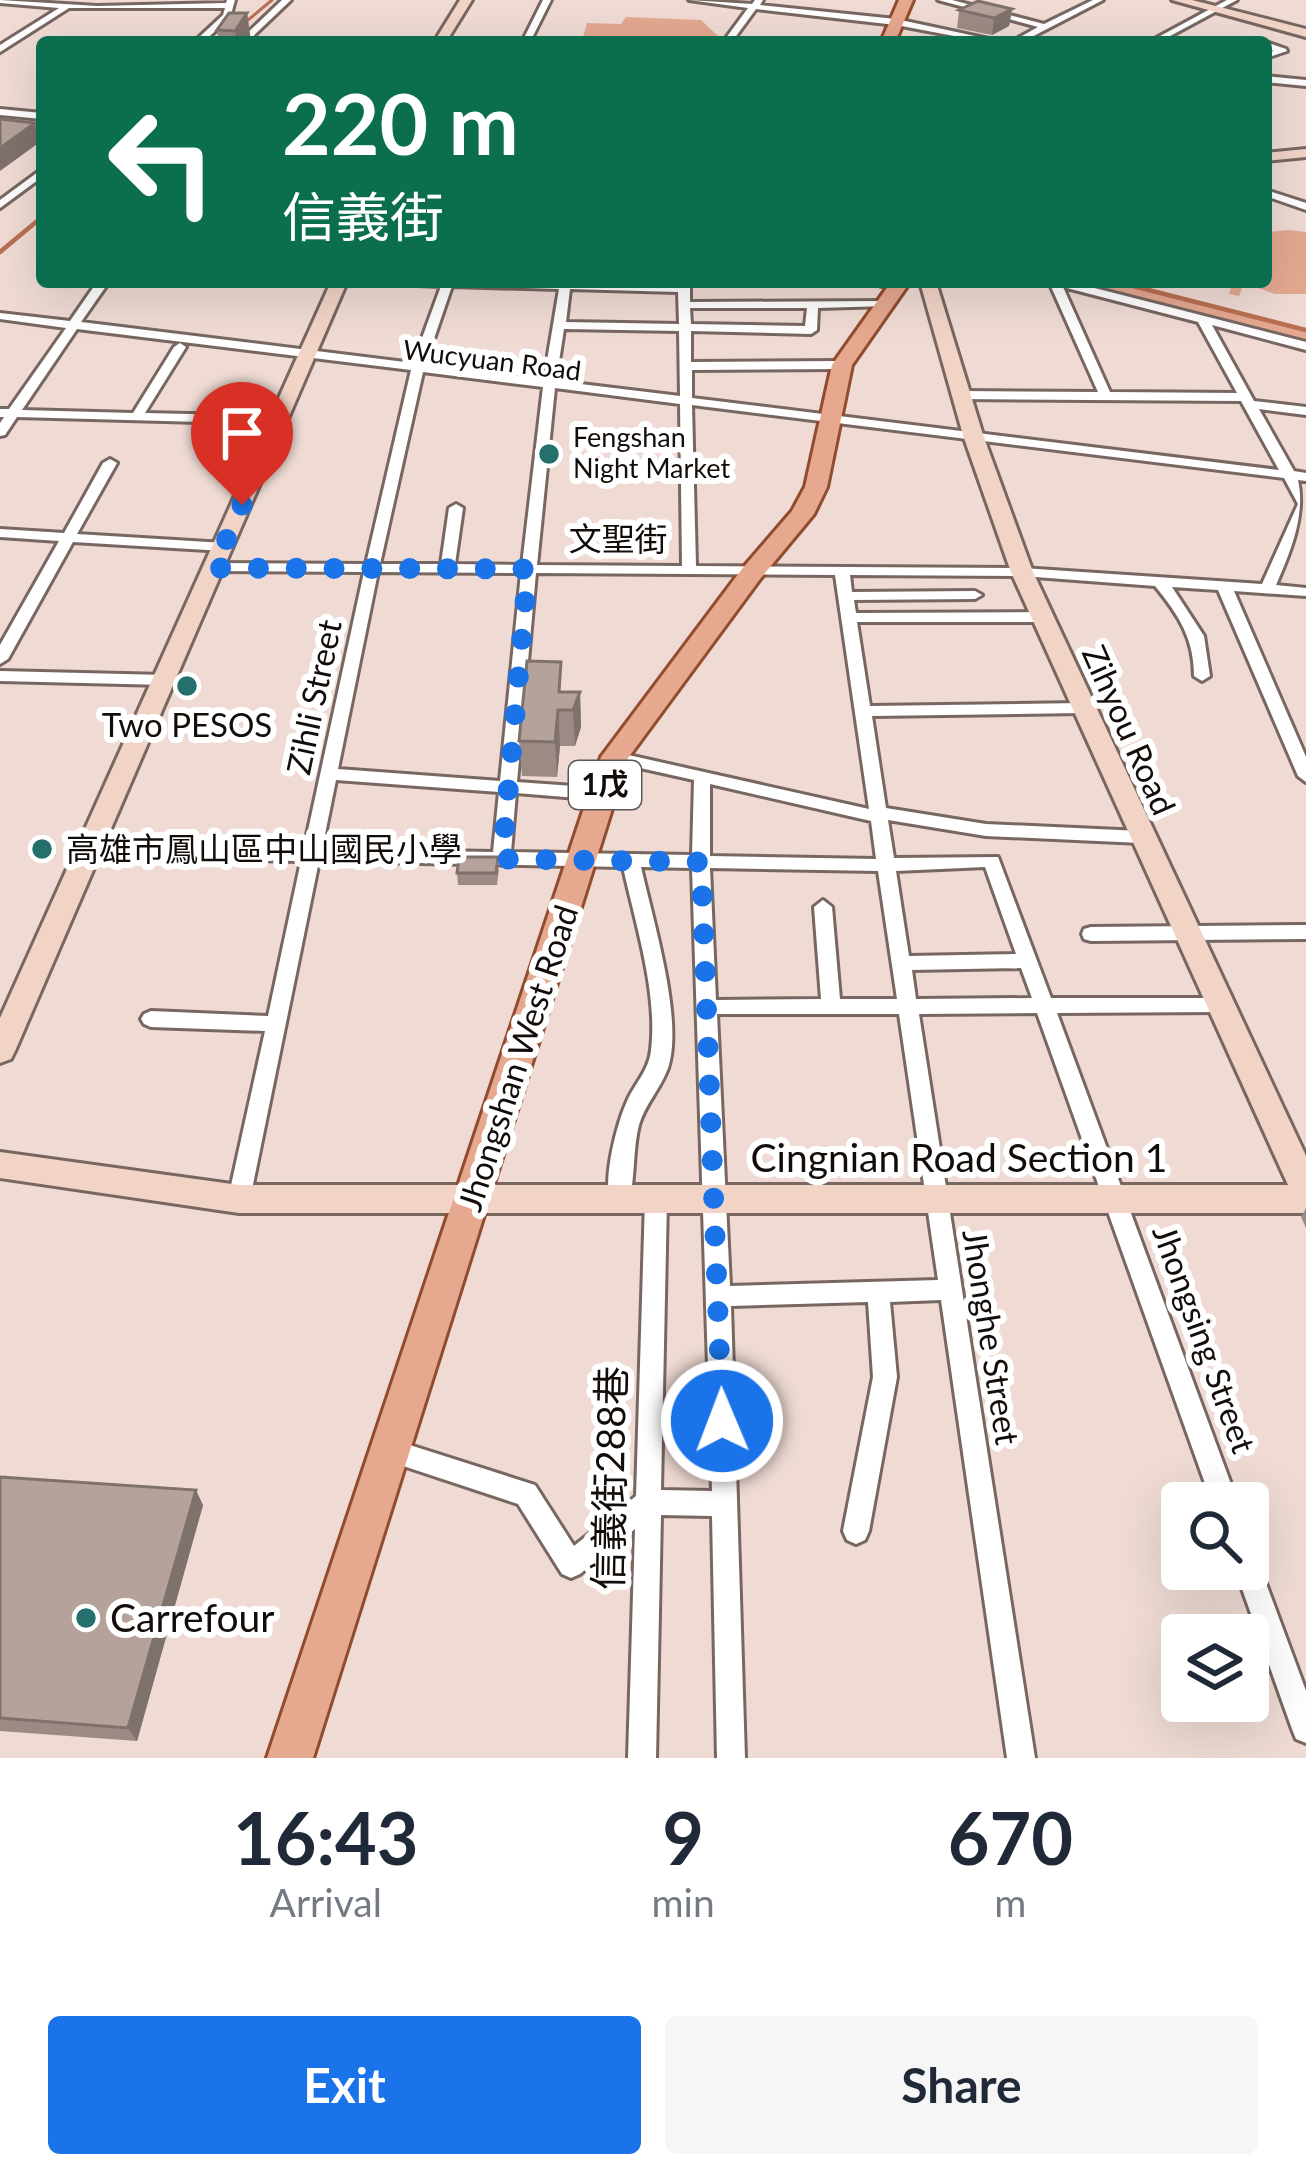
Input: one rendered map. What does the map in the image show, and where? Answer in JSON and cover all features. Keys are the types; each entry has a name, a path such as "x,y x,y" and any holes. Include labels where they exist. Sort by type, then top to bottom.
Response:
{"main road":[{"path":"890,36 906,0"},
{"name":"Jhongshan West Road","path":"290,1758 615,757 802,514 816,487 842,365 894,291"}],"street":[{"path":"0,1 65,7 130,0"},
{"path":"248,36 287,0"},
{"path":"444,36 466,0"},
{"path":"529,36 547,0"},
{"path":"693,0 756,3 968,36"},
{"path":"942,0 1042,26"},
{"path":"1025,36 1099,0"},
{"path":"1178,0 1306,33"},
{"path":"1165,36 1233,0"},
{"path":"102,4 230,2 227,16 205,36"},
{"path":"731,36 756,3"},
{"path":"0,50 65,7"},
{"path":"798,22 807,13"},
{"path":"1272,80 1306,83"},
{"path":"0,112 36,115"},
{"path":"1272,156 1306,153"},
{"path":"0,205 36,177"},
{"path":"1272,195 1306,207"},
{"path":"0,432 6,413 99,288"},
{"path":"0,1051 336,288"},
{"name":"Zihli Street","path":"238,1199 371,568 418,371 446,288"},
{"path":"502,859 548,387 565,288"},
{"path":"684,288 689,570"},
{"name":"Zihyou Road","path":"930,288 975,440 1022,572 1306,1190"},
{"path":"1060,288 1106,397"},
{"path":"1080,288 1306,346"},
{"path":"684,305 813,304 894,291"},
{"path":"560,325 811,330 813,304"},
{"name":"Wucyuan Road","path":"0,320 180,347 418,371 1300,480"},
{"path":"1203,320 1300,480 1305,505 1267,589"},
{"path":"71,330 307,358"},
{"path":"136,416 180,347"},
{"path":"684,366 842,365"},
{"path":"961,395 1250,400 1306,411"},
{"path":"6,413 278,420"},
{"path":"0,659 110,463"},
{"path":"447,568 455,508"},
{"name":"文聖街","path":"0,533 371,568 1022,572 1306,592"},
{"name":"Jhonghe Street","path":"842,571 1021,1758"},
{"path":"1160,581 1195,626 1201,641 1202,676"},
{"path":"1224,586 1306,776"},
{"path":"848,607 975,596"},
{"path":"848,607 1042,617"},
{"path":"0,676 165,680"},
{"path":"864,711 1083,708"},
{"path":"615,757 879,815 986,830 1141,837"},
{"path":"328,773 602,794"},
{"path":"702,776 730,1758"},
{"path":"89,851 887,865"},
{"name":"Jhongsing Street","path":"887,865 992,861 1217,1482"},
{"path":"619,1201 622,1145 636,1104 658,1068 660,1048 658,1002 631,862"},
{"path":"823,908 830,1006"},
{"path":"1091,934 1306,932"},
{"path":"902,963 1028,961"},
{"path":"708,1007 1220,1005"},
{"path":"151,1018 275,1024"},
{"name":"Cingnian Road Section 1","path":"0,1165 238,1199 1306,1199"},
{"name":"信義街288巷","path":"642,1758 656,1200"},
{"path":"719,1296 951,1290"},
{"path":"856,1531 885,1377 878,1292"},
{"path":"392,1451 526,1494 571,1565 648,1502 724,1504"},
{"path":"1256,1590 1306,1729"}],"shaded area":[{"path":"626,17 701,20 718,36 583,36 587,23 621,24"},
{"path":"1272,232 1306,232 1306,294 1275,294 1258,288 1272,288"},
{"path":"1090,288 1146,288 1306,328 1306,341"}],"building":[{"path":"978,1 1012,9 994,18 959,10"},
{"path":"229,13 247,13 235,31 217,30"},
{"path":"0,119 35,123 0,148"},
{"path":"527,661 561,662 559,692 580,692 573,710 558,710 555,742 519,741"},
{"path":"459,857 498,857 496,873 457,873"},
{"name":"Carrefour","path":"0,1477 196,1490 128,1728 0,1718"}],"waterway":[{"path":"242,25 272,0"},
{"path":"0,252 36,222"},
{"path":"1141,288 1306,330"}],"place":[{"name":"Fengshan Night Market","path":"549,454"},
{"name":"Two PESOS","path":"187,686"},
{"name":"高雄市鳳山區中山國民小學","path":"42,849"},
{"name":"Carrefour","path":"86,1618"}],"route":[{"path":"242,505 214,568 528,569 502,859 701,862 722,1421"}]}
